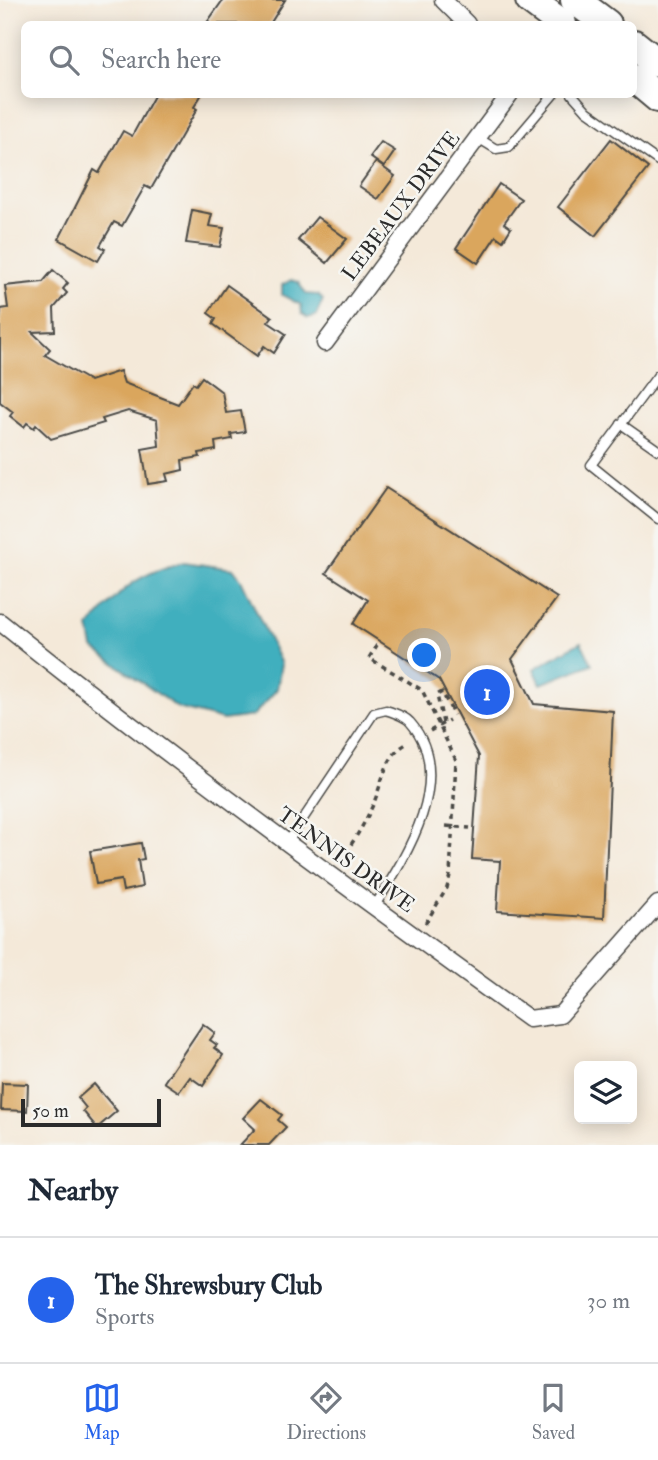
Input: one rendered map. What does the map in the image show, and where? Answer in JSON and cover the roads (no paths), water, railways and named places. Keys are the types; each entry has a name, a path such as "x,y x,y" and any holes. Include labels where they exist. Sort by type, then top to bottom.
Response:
{"highway":[{"path":"530,0 558,21"},
{"path":"575,0 603,21"},
{"path":"637,46 658,63"},
{"path":"637,80 658,98"}],"street":[{"path":"443,0 464,21"},
{"name":"LEBEAUX DRIVE","path":"325,343 507,98"},
{"name":"TENNIS DRIVE","path":"0,622 103,705 287,844 529,1018 560,1015 658,904"}],"lane":[{"path":"478,138 496,149 509,147 551,98"},
{"path":"576,98 587,111 658,161"},
{"path":"658,374 591,465 658,519"},
{"path":"621,424 658,450"},
{"path":"287,844 374,713 386,709 410,721 429,757 421,824 406,857 374,907"}],"water":[{"path":"291,280 298,282 306,294 318,295 323,300 316,316 308,318 302,314 301,305 282,295 282,285"},
{"path":"184,562 233,569 241,579 281,664 277,689 253,716 223,720 178,708 93,648 89,627 121,593 152,572"},
{"path":"581,642 592,664 541,684 534,669"}],"place":[{"name":"The Shrewsbury Club","path":"487,692"}]}
